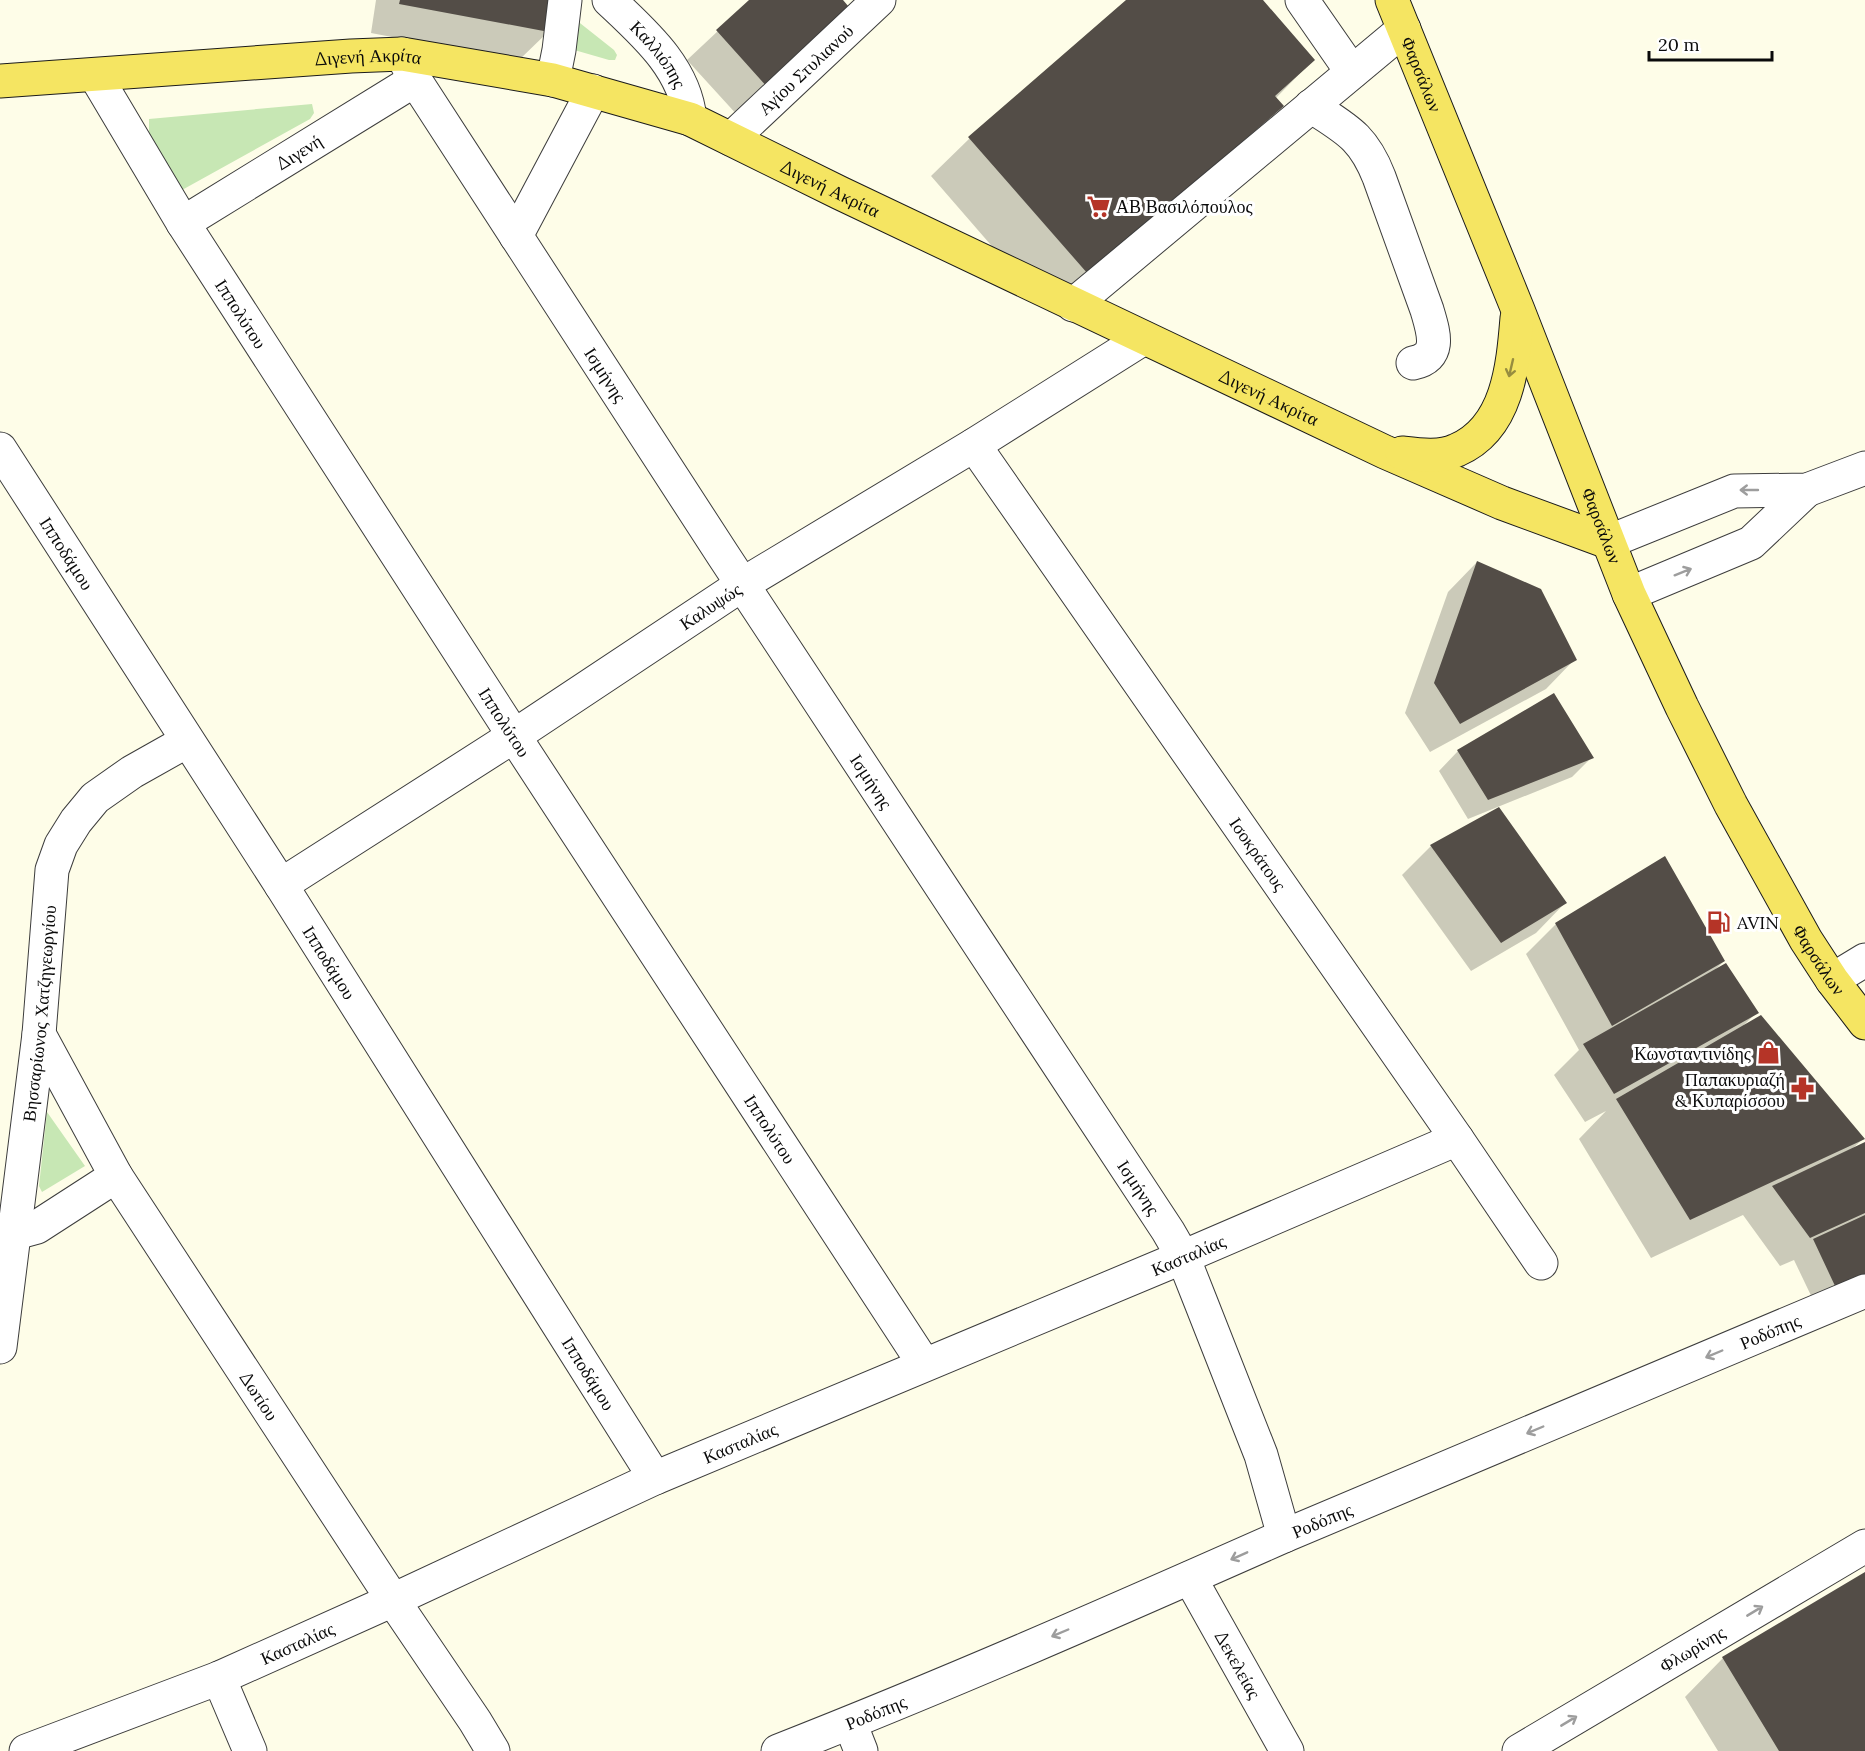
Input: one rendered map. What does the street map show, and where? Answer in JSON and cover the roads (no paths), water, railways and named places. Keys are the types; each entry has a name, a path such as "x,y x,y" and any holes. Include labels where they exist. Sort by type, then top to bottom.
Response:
{"main road":[{"name":"Φαρσάλων","path":"1398,14 1518,310 1629,594 1731,805 1801,932 1832,980 1865,1023"},
{"name":"Διγενή Ακρίτα","path":"0,81 351,56 408,67 553,80 593,91 690,119 1073,305 1385,452 1502,503 1608,542"},
{"path":"1385,452 1427,456 1456,451 1490,425 1505,396 1514,359 1518,310"}],"street":[{"path":"553,80 566,0"},
{"name":"Καλλιόπης","path":"609,0 654,43 673,70 685,95 690,119"},
{"name":"Αγίου Στυλιανού","path":"731,139 879,0"},
{"path":"1302,0 1352,72"},
{"path":"1073,305 1352,72 1398,14"},
{"name":"Διγενή","path":"183,223 408,67"},
{"name":"Ισμήνης","path":"408,67 743,584 1162,1221 1183,1257 1261,1455 1284,1536"},
{"name":"Ιππολύτου","path":"94,75 183,223 514,736 924,1364"},
{"path":"516,236 593,91"},
{"path":"1311,106 1348,130 1361,142 1372,159 1433,331 1434,346 1429,355 1425,360 1413,363"},
{"name":"Καλυψώς","path":"281,885 514,736 743,584 1144,338"},
{"name":"Ισοκράτους","path":"974,444 1541,1263"},
{"name":"Ιπποδάμου","path":"0,449 281,885 655,1478"},
{"path":"1608,542 1734,490 1807,490 1865,468"},
{"path":"1629,594 1751,543 1807,490"},
{"name":"Βησσαρίωνος Χατζηγεωργίου","path":"0,1347 8,1232 39,1034 52,870 61,845 76,821 95,798 132,772 187,741"},
{"path":"1832,980 1865,960"},
{"name":"Δωτίου","path":"39,1034 116,1176 493,1751"},
{"name":"Κασταλίας","path":"26,1751 219,1678 655,1478 1183,1257 1457,1139"},
{"path":"8,1232 37,1227 116,1176"},
{"name":"Ροδόπης","path":"778,1751 855,1737 1190,1578 1284,1536 1865,1291"},
{"name":"Φλωρίνης","path":"1519,1751 1865,1546"},
{"name":"Δεκελείας","path":"1190,1578 1287,1751"},
{"path":"219,1678 250,1751"}],"place":[{"name":"ΑΒ Βασιλόπουλος","path":"1098,206"},
{"name":"AVIN","path":"1719,922"},
{"name":"Κωνσταντινίδης","path":"1769,1053"},
{"name":"Παπακυριαζή & Κυπαρίσσου","path":"1803,1089"}]}
